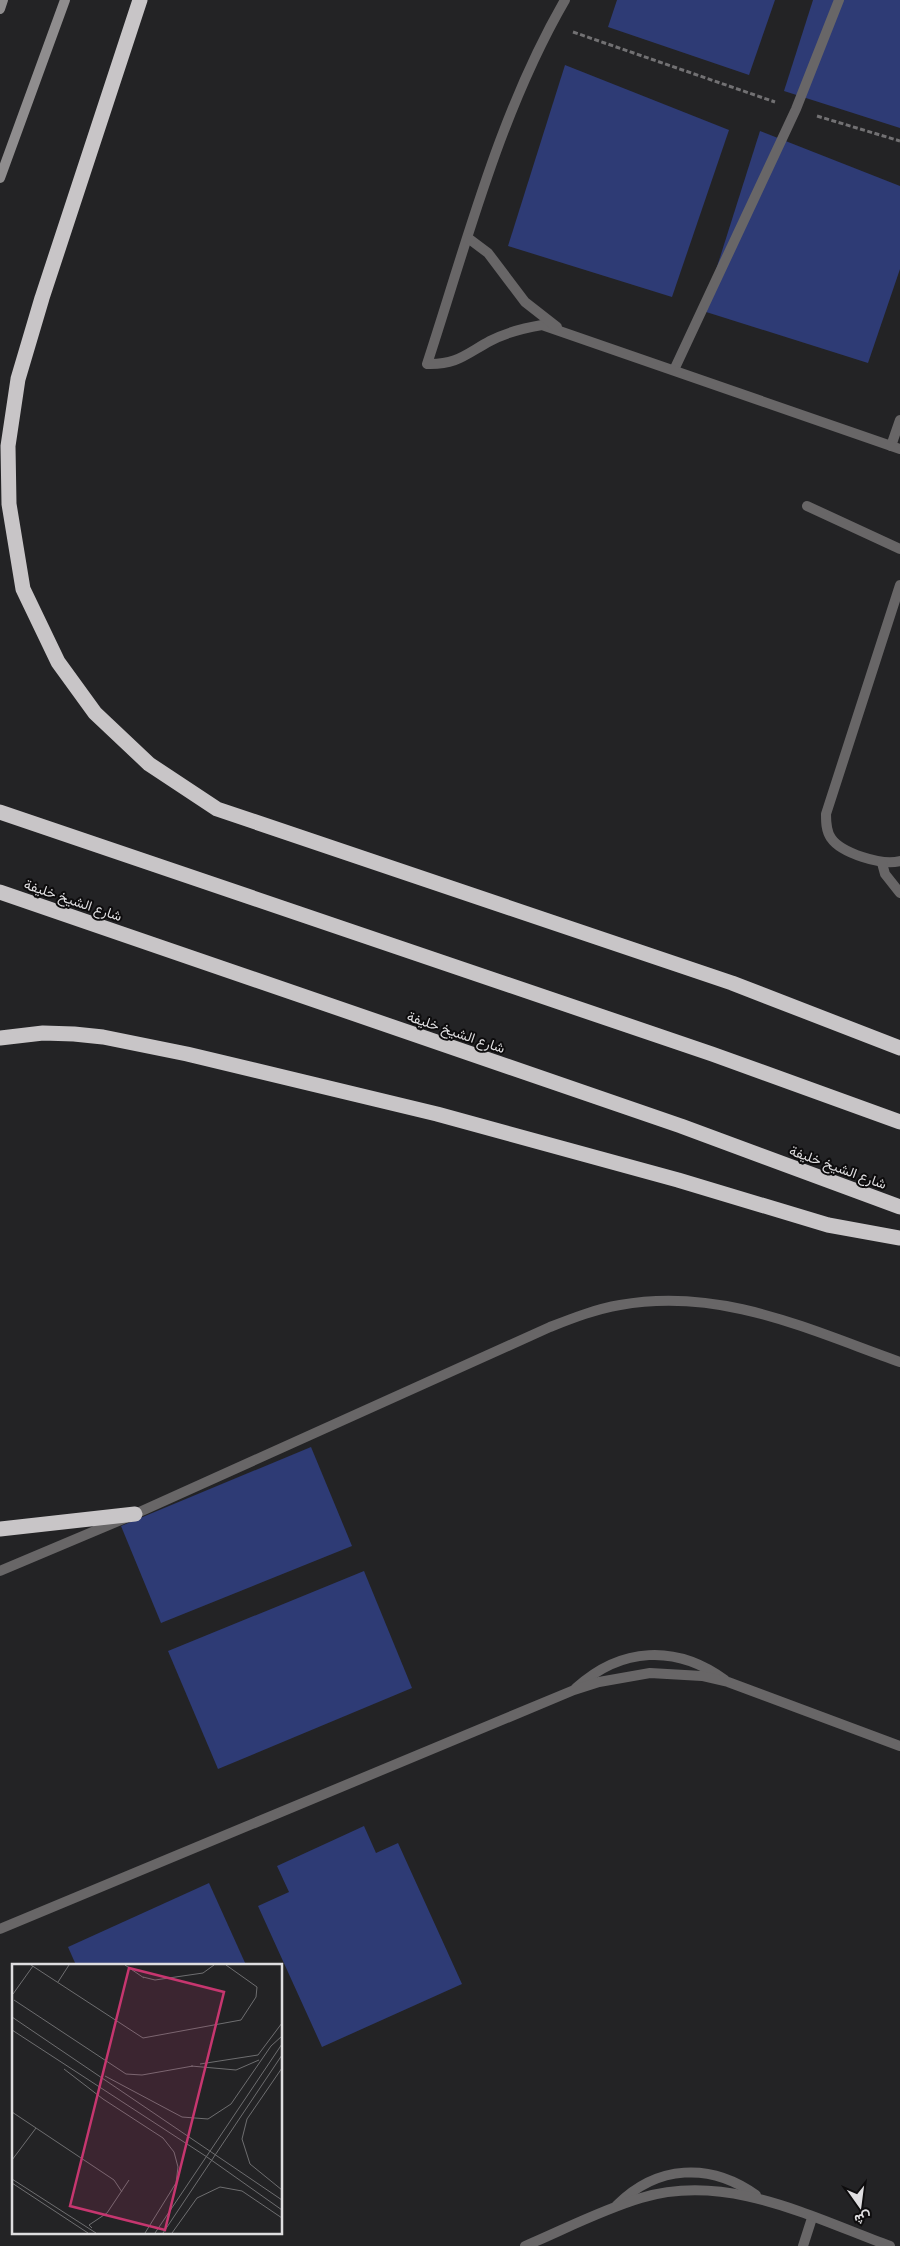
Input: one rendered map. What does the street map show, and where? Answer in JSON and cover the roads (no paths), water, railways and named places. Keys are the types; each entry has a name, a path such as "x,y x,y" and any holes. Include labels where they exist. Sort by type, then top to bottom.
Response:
{"highway":[{"path":"140,0 18,379 8,446 8,504 23,589 58,662 95,713 149,764 217,809 732,983 900,1048"},
{"path":"0,812 712,1054 900,1122"},
{"name":"شارع الشيخ خليفة","path":"0,892 681,1126 900,1207"},
{"path":"0,1038 42,1033 74,1034 103,1037 187,1054 446,1116 678,1180 828,1225 900,1238"},
{"path":"0,1529 135,1514"}],"main road":[{"path":"0,9 3,0"},
{"path":"0,178 66,0"}],"street":[{"path":"565,0 551,24 512,109 427,364 439,365 458,360 489,342 523,328 542,325 560,329 895,448 900,420"},
{"path":"674,370 796,109 838,0"},
{"path":"468,238 488,253 525,302 560,329"},
{"path":"807,506 900,549"},
{"path":"900,584 826,814 829,836 836,844 882,863 900,861"},
{"path":"882,863 891,884 900,893"},
{"path":"0,1570 135,1514 550,1327 584,1314 619,1305 691,1300 727,1304 762,1312 900,1362"},
{"path":"574,1690 604,1667 640,1656 668,1656 696,1662 728,1682"},
{"path":"0,1928 574,1690 599,1682 650,1674 702,1676 728,1682 900,1746"},
{"path":"613,2209 645,2183 664,2176 684,2172 705,2173 725,2177 744,2186 760,2198"},
{"path":"525,2246 641,2198 671,2192 700,2190 731,2192 760,2198 890,2246"},
{"path":"803,2246 812,2218"}]}
